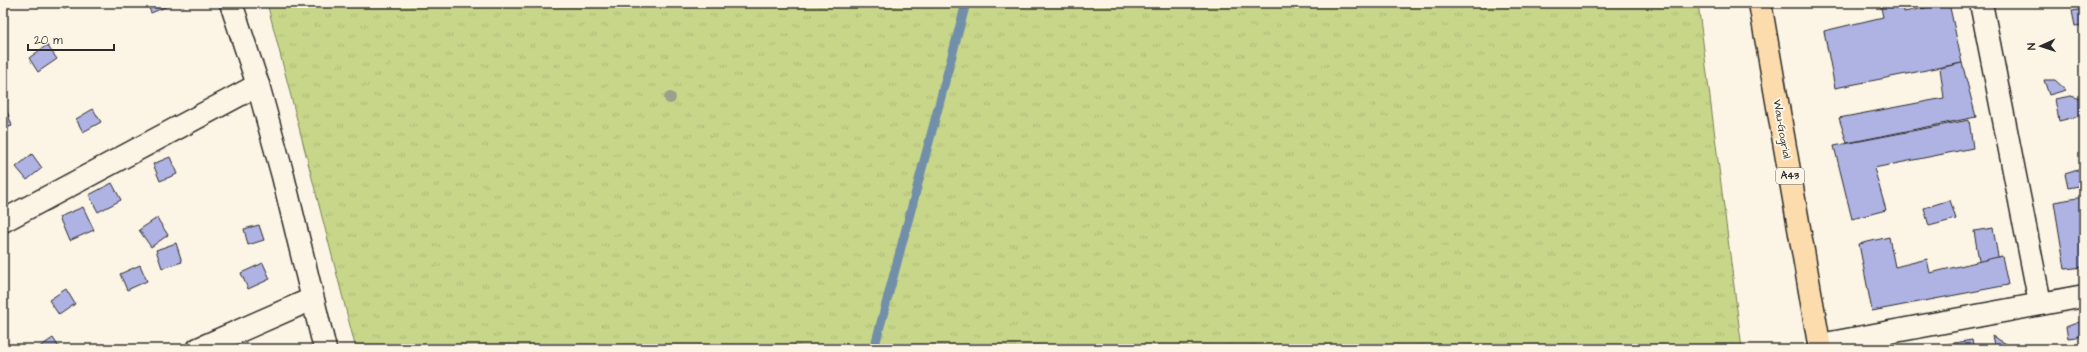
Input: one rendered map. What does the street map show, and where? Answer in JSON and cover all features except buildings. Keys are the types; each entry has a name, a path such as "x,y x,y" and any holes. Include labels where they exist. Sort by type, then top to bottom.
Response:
{"main road":[{"name":"Wau-Gogrial","path":"1760,3 1820,347"}],"street":[{"path":"231,3 258,85 283,176 325,349"},
{"path":"1982,3 2040,304"},
{"path":"3,221 258,85"},
{"path":"1820,347 2084,296"},
{"path":"198,349 312,299"}],"green space":[{"path":"267,3 1698,3 1742,349 356,349"}],"waterway":[{"path":"874,349 966,3"}]}
